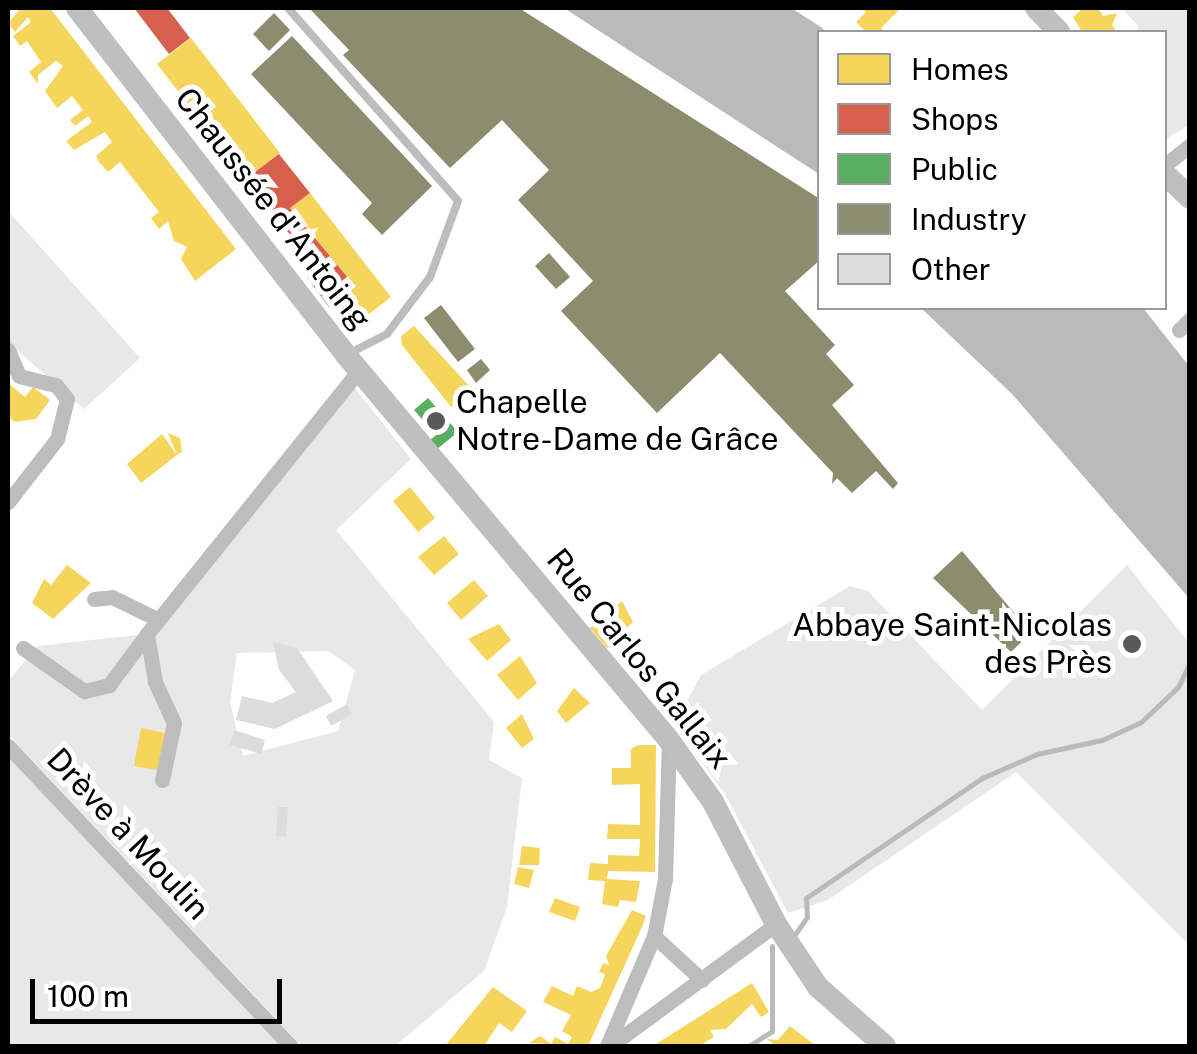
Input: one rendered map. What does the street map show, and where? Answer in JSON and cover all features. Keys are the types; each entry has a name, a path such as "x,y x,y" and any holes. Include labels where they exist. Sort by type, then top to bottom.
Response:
{"main road":[{"name":"Chaussée d'Antoing","path":"77,8 353,363"},
{"path":"1036,8 1057,30"},
{"path":"1167,173 1190,198"},
{"name":"Rue Carlos Gallaix","path":"353,363 669,740 713,802 776,924 818,987 885,1046"}],"street":[{"path":"1167,167 1190,144"},
{"path":"8,350 19,376 56,385 66,399 57,439 8,502"},
{"name":"Chaussée d'Antoing","path":"23,648 84,691 109,685 353,363"},
{"path":"94,599 112,597 158,620"},
{"path":"147,634 154,682 168,700 174,722 162,780"},
{"path":"608,1046 654,936 665,879 669,740"},
{"name":"Drève à Moulin","path":"8,746 291,1046"},
{"path":"608,1046 776,924"},
{"path":"654,936 702,980"}],"lane":[{"path":"288,8 458,201 430,277 387,334 353,363"}],"shaded area":[{"path":"564,8 791,8 821,27 824,30 817,30 817,173"},
{"path":"1122,8 1189,8 1189,125 1167,139 1167,30 1137,30 1139,27"},
{"path":"8,211 140,358 84,409 8,342"},
{"path":"923,310 1145,310 1189,366 1189,598 1012,394"},
{"path":"350,382 411,459 336,530 494,722 489,760 522,778 507,907 484,971 395,1046 302,1046 8,734 8,681 38,646 147,634","holes":["328,651 355,670 338,731 243,756 230,702 237,653"]},
{"path":"1127,565 1189,643 1189,945 1016,772 828,900 788,913 725,794 674,725 701,675 850,586 868,591 982,710"},
{"path":"8,756 283,1046 8,1046"}],"building: Homes":[{"path":"21,8 50,8 236,249 195,281 181,259 187,247 174,241 168,221 159,229 151,218 159,212 120,162 108,172 99,162 96,156 112,142 105,132 74,150 66,141 92,122 88,116 75,126 70,120 83,110 72,96 57,108 45,91 63,66 56,61 38,75 38,84 29,72 41,62 27,41 20,46 13,36 31,22 28,17 15,32 8,23"},
{"path":"861,8 901,8 883,30 864,30 856,22 866,12"},
{"path":"1083,8 1098,8 1103,16 1117,13 1112,25 1116,30 1081,30 1073,17"},
{"path":"191,38 280,153 237,185 184,114 191,108 157,64"},
{"path":"310,193 391,297 364,318 340,286 349,279 290,208"},
{"path":"414,326 473,390 451,407 402,345 401,336"},
{"path":"8,383 25,397 33,387 50,400 36,419 15,422 8,417"},
{"path":"168,433 180,438 182,452 177,455"},
{"path":"162,434 177,455 141,483 127,464"},
{"path":"410,487 435,518 418,532 393,501"},
{"path":"444,536 459,554 434,575 418,557"},
{"path":"67,565 91,583 53,619 32,603 44,579 51,585"},
{"path":"474,580 488,596 461,620 447,603"},
{"path":"622,601 633,622 607,648 590,628"},
{"path":"499,624 511,640 487,661 468,639"},
{"path":"520,656 537,683 518,700 497,675"},
{"path":"574,688 590,703 566,723 557,711"},
{"path":"522,714 534,739 522,748 506,728"},
{"path":"141,728 170,734 163,771 134,766"},
{"path":"656,745 655,872 608,871 607,879 640,881 636,902 620,900 618,907 602,904 605,881 588,880 590,863 608,864 608,855 639,856 640,839 607,839 608,824 640,825 640,784 612,785 612,768 631,768 631,749"},
{"path":"522,846 540,848 539,865 519,865"},
{"path":"518,867 534,870 529,888 514,884"},
{"path":"555,898 580,907 575,921 549,912"},
{"path":"632,910 646,916 588,1046 529,1043 540,1036 551,1044 555,1037 568,1044 572,1037 562,1031 571,1015 543,1002 552,986 573,996 577,986 591,992 600,988 605,974 599,972 603,963 609,965 606,956"},
{"path":"752,983 769,1012 761,1017 752,1004 726,1029 710,1030 714,1037 699,1046 653,1046"},
{"path":"493,987 527,1011 512,1032 499,1023 484,1046 445,1046"},
{"path":"790,1026 816,1046 776,1046 767,1039 778,1040"}],"building: Shops":[{"path":"134,8 167,8 190,38 169,54"},
{"path":"279,154 310,193 290,208 349,279 340,286 346,294 329,307 306,276 316,265 244,180"}],"building: Public":[{"name":"Chapelle Notre-Dame de Grâce","path":"428,398 458,432 436,450 429,441 436,435 414,410"}],"building: Industry":[{"path":"309,8 519,8 817,197 817,263 785,291 835,345 826,354 854,385 832,405 898,483 893,489 876,471 852,493 837,478 832,484 833,473 720,353 657,413 561,311 593,281 518,200 549,170 502,120 450,168 343,55 349,50"},
{"path":"274,13 290,30 269,51 253,34"},
{"path":"292,36 432,186 382,235 362,214 372,203 251,74"},
{"path":"549,253 570,277 556,289 535,266"},
{"path":"441,305 475,349 458,362 424,318"},
{"path":"481,359 490,370 476,383 467,370"},
{"path":"962,551 1031,633 1011,652 933,578"}],"building: Other":[{"name":"Abbaye Saint-Nicolas des Près","path":"1132,631 1144,638 1132,658 1121,651"},
{"path":"273,642 297,648 333,701 275,729 236,720 242,696 272,703 296,692 279,670"},
{"path":"347,704 352,714 331,726 326,716"},
{"path":"234,730 265,740 261,754 230,745"},
{"path":"278,807 288,807 286,837 276,836"}],"waterway":[{"path":"793,937 807,917 806,898 982,778 1037,754 1102,740 1141,722 1178,687 1190,662"},
{"path":"749,1046 772,1031 772,946"}],"place":[{"name":"Chapelle Notre-Dame de Grâce","path":"436,421"},
{"name":"Abbaye Saint-Nicolas des Près","path":"1132,644"}]}
